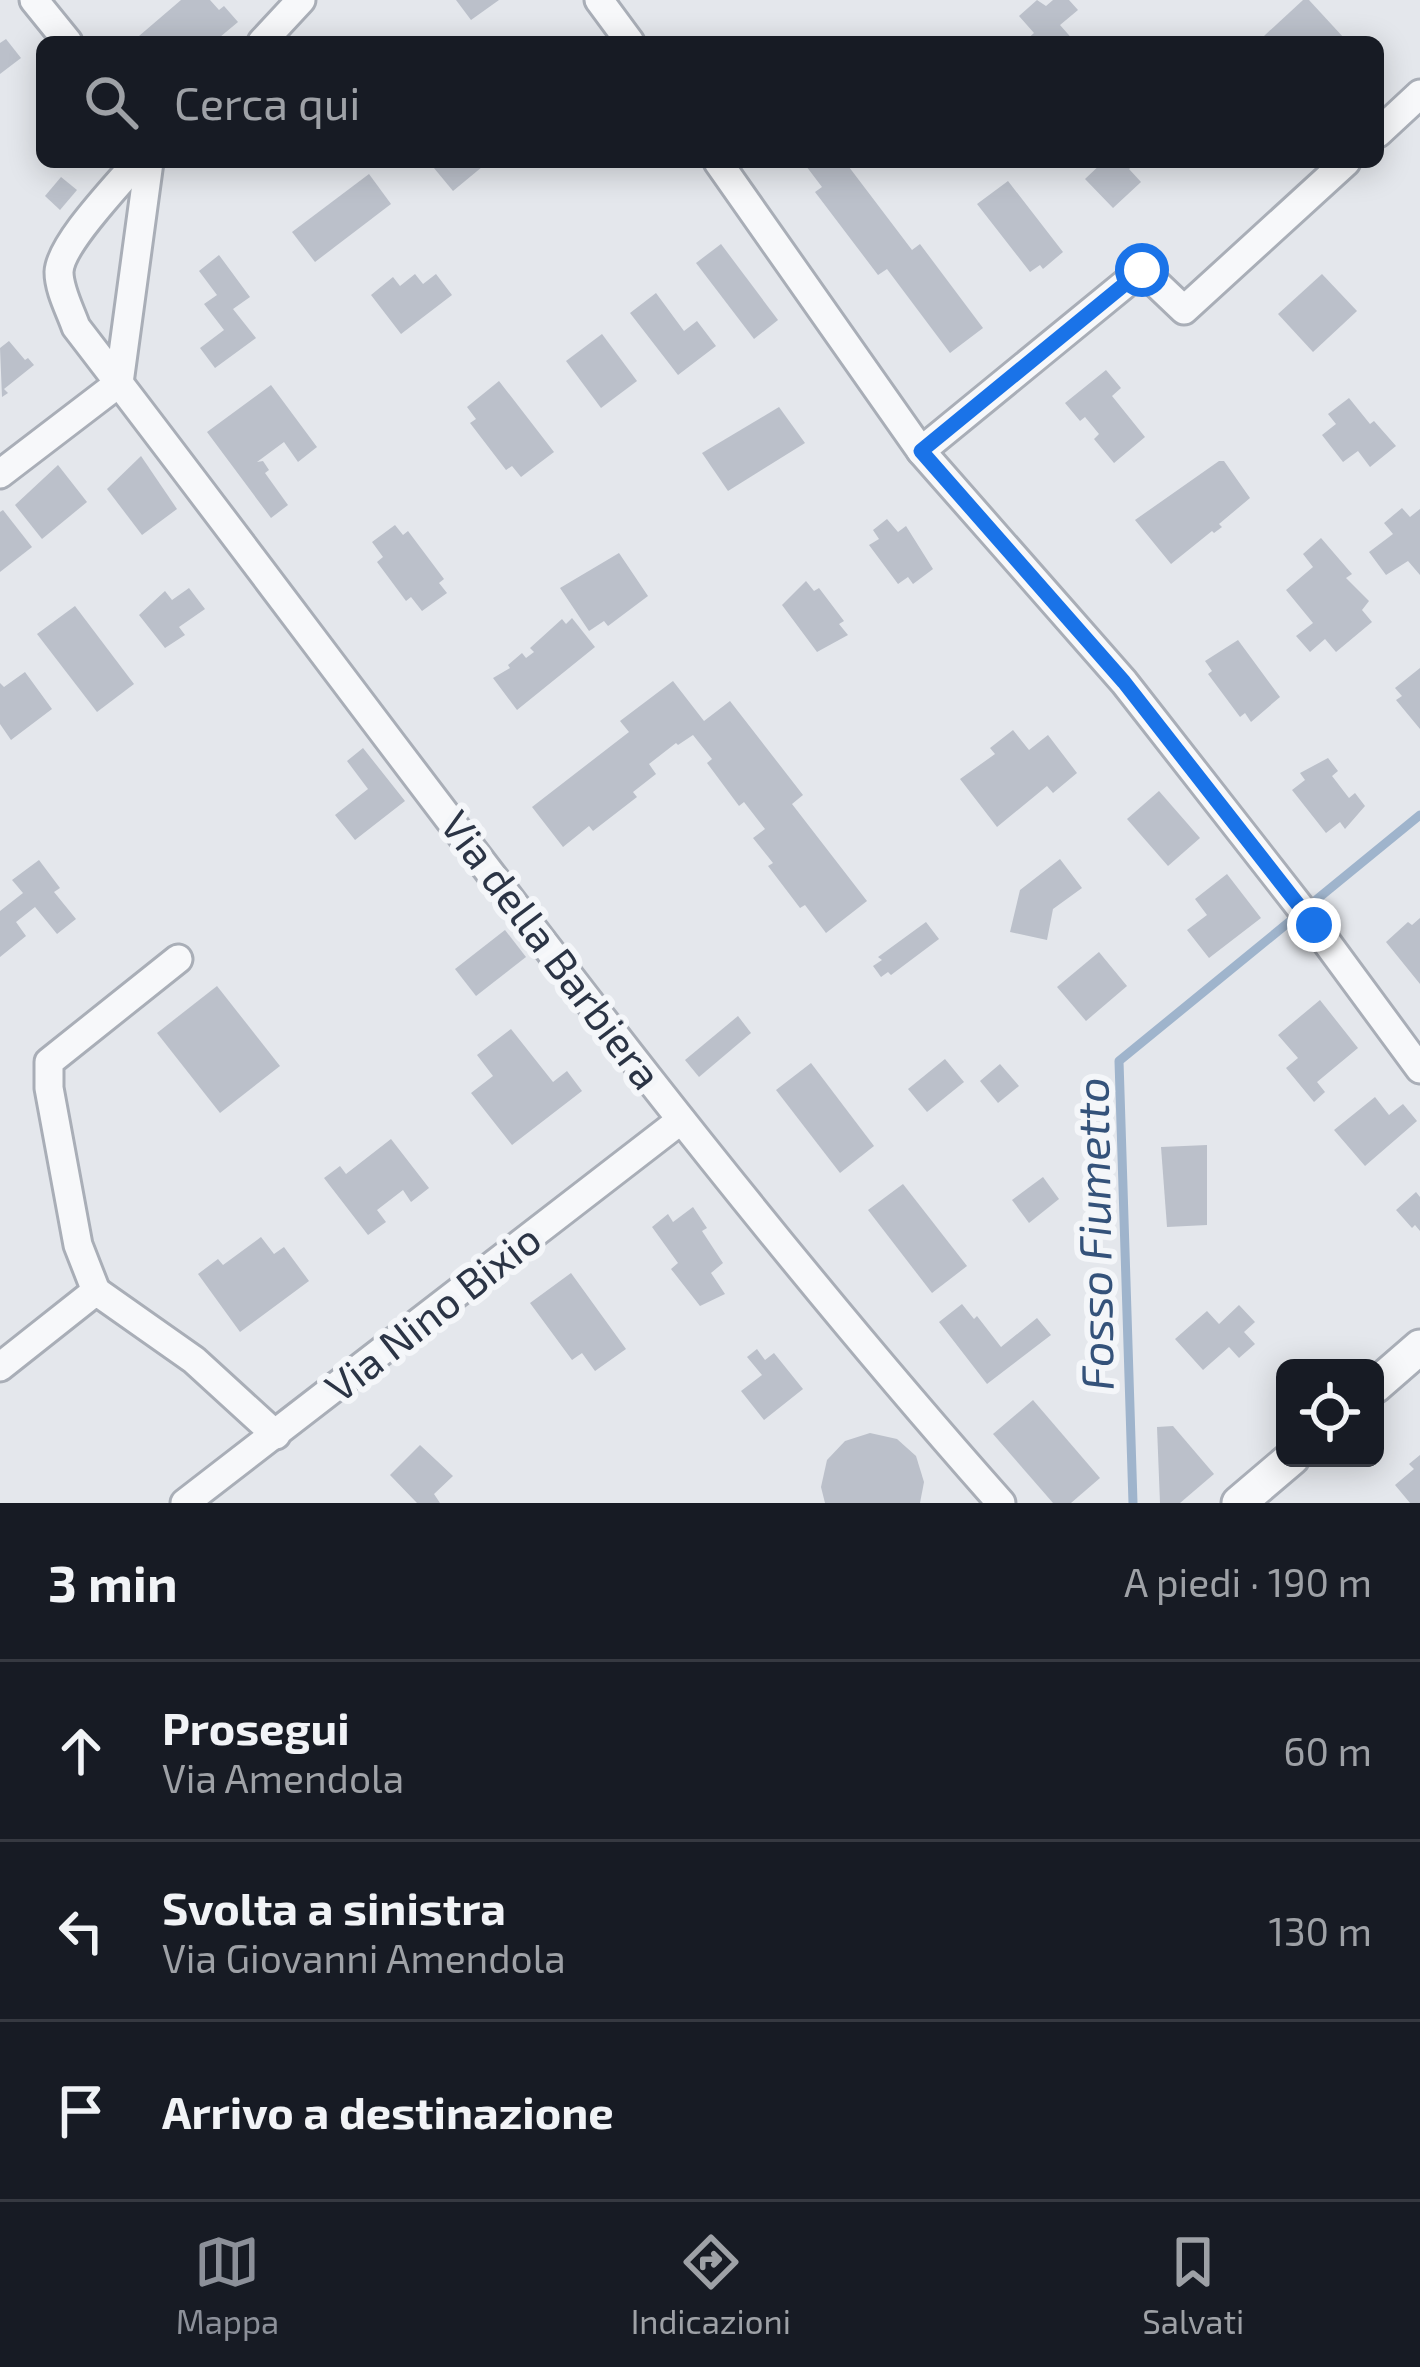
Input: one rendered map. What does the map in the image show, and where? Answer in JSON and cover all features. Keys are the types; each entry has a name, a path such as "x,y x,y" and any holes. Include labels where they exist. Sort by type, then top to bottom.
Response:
{"street":[{"path":"34,0 63,36"},
{"path":"268,36 301,0"},
{"path":"598,0 625,36"},
{"path":"1384,127 1420,94"},
{"name":"Via della Barbiera","path":"132,168 59,265 60,283 76,327 681,1120 1001,1503"},
{"path":"0,475 119,383 147,168"},
{"path":"722,168 921,451 1124,682 1420,1069"},
{"path":"921,451 1142,270 1184,310 1339,168"},
{"path":"178,958 49,1062 78,1244 96,1292 194,1360 275,1435"},
{"name":"Via Nino Bixio","path":"185,1503 681,1120"},
{"path":"0,1366 96,1292"},
{"path":"1384,1378 1420,1347"},
{"path":"1240,1503 1282,1467"}],"building":[{"path":"181,0 210,0 219,10 224,6 238,22 221,36 139,36"},
{"path":"456,0 499,0 471,20"},
{"path":"1037,0 1046,6 1053,0 1069,0 1078,10 1060,25 1070,36 1031,36 1034,33 1019,16"},
{"path":"1303,0 1309,0 1342,36 1264,36"},
{"path":"6,39 21,58 0,74 0,43"},
{"path":"434,168 481,168 453,191"},
{"path":"808,168 850,168 912,250 920,244 983,328 950,353 887,269 878,275 815,192 822,187"},
{"path":"1097,168 1130,168 1141,182 1113,208 1085,179"},
{"path":"369,174 391,204 315,262 292,232"},
{"path":"61,177 77,190 60,210 45,196"},
{"path":"1008,181 1063,252 1043,269 1040,265 1030,272 977,204"},
{"path":"721,244 778,320 754,339 696,263"},
{"path":"219,255 250,297 233,309 256,338 215,368 200,348 224,330 204,304 217,295 199,271"},
{"path":"415,274 423,284 436,274 452,295 401,334 371,295 393,277 400,286"},
{"path":"1322,274 1357,311 1313,352 1278,314"},
{"path":"656,293 684,331 697,321 716,346 678,375 630,313"},
{"path":"602,334 637,381 601,408 566,361"},
{"path":"9,341 34,365 4,389 8,393 2,397 0,348"},
{"path":"1106,370 1121,388 1112,396 1145,437 1114,463 1094,439 1099,434 1065,403"},
{"path":"499,381 554,452 521,477 512,466 506,470 470,423 476,419 467,407"},
{"path":"271,385 317,447 298,462 284,442 257,462 263,461 269,470 265,473 288,505 271,518 207,432"},
{"path":"1349,398 1396,446 1370,467 1358,451 1343,462 1322,435 1336,424 1328,414"},
{"path":"779,407 805,443 728,491 702,453"},
{"path":"141,456 177,509 142,535 107,489"},
{"path":"1224,461 1250,498 1219,524 1222,527 1171,564 1135,520"},
{"path":"58,465 87,502 42,539 15,505"},
{"path":"1402,508 1410,517 1420,509 1420,575 1408,561 1386,575 1369,552 1393,534 1384,523"},
{"path":"0,512 32,547 0,572"},
{"path":"887,519 898,532 906,526 933,569 913,584 908,577 898,584 869,545 879,539 873,530"},
{"path":"395,525 403,535 408,531 444,579 439,583 447,593 422,611 411,597 406,601 377,562 383,557 372,542"},
{"path":"1321,538 1352,574 1346,578 1369,601 1362,610 1372,622 1336,652 1325,639 1310,652 1296,636 1313,623 1286,590 1313,567 1303,554"},
{"path":"619,553 648,596 608,626 604,621 589,631 560,588"},
{"path":"806,581 814,591 819,588 844,621 839,624 848,635 817,652 782,605"},
{"path":"189,588 205,609 179,627 185,635 165,648 139,615 165,591 172,600"},
{"path":"75,606 134,684 97,712 37,634"},
{"path":"572,618 595,647 517,710 493,678 522,653 526,658 534,652 530,648 562,619 566,624"},
{"path":"1238,640 1280,697 1251,722 1245,713 1240,717 1208,674 1212,671 1205,661"},
{"path":"1420,668 1420,729 1396,700 1402,696 1395,688"},
{"path":"25,672 52,709 11,740 0,724 0,683 4,687"},
{"path":"673,681 704,721 730,701 803,795 792,804 867,901 826,933 768,866 773,863 753,838 765,829 744,802 739,806 693,735 649,764 656,774 633,792 637,797 563,847 532,807 629,732 620,721"},
{"path":"1013,730 1029,750 1048,735 1077,773 1053,793 1047,786 997,827 960,779 995,754 990,748"},
{"path":"363,748 405,801 355,840 335,815 368,789 347,761"},
{"path":"1328,758 1338,771 1332,776 1349,798 1355,793 1365,806 1345,829 1340,822 1326,833 1292,790 1305,780 1300,773"},
{"path":"1159,791 1200,838 1168,866 1127,819"},
{"path":"1060,859 1082,888 1053,909 1047,940 1010,932 1020,890"},
{"path":"39,860 60,888 54,892 76,919 57,934 35,907 16,922 26,936 0,957 0,911 23,893 12,880"},
{"path":"1227,874 1261,918 1209,958 1187,930 1207,915 1195,899"},
{"path":"1420,918 1420,984 1386,942 1408,922 1412,925"},
{"path":"926,922 939,939 891,975 881,977 873,966 882,960 878,957"},
{"path":"505,930 526,957 476,996 455,969"},
{"path":"1099,952 1127,986 1086,1021 1057,987"},
{"path":"217,986 280,1066 220,1113 157,1033"},
{"path":"1320,1000 1358,1048 1317,1082 1325,1092 1314,1102 1286,1068 1298,1058 1278,1035"},
{"path":"738,1016 751,1033 699,1077 685,1060"},
{"path":"511,1029 553,1082 567,1071 582,1091 512,1145 471,1093 493,1076 477,1055"},
{"path":"945,1059 964,1082 927,1112 908,1089"},
{"path":"811,1063 874,1146 840,1173 776,1090"},
{"path":"1000,1064 1019,1086 998,1103 980,1081"},
{"path":"1375,1097 1389,1115 1403,1104 1417,1121 1365,1166 1334,1130"},
{"path":"391,1139 429,1188 411,1202 403,1190 377,1210 386,1222 368,1235 324,1178 340,1166 346,1174"},
{"path":"1207,1145 1207,1225 1167,1227 1161,1147"},
{"path":"1043,1177 1059,1199 1029,1223 1012,1200"},
{"path":"903,1184 967,1266 932,1293 868,1210"},
{"path":"1416,1192 1420,1197 1420,1231 1396,1210"},
{"path":"693,1207 723,1263 711,1273 725,1294 700,1306 671,1269 678,1263 652,1227 668,1214 673,1222"},
{"path":"261,1237 274,1254 284,1247 309,1281 240,1332 198,1274 218,1259 223,1265"},
{"path":"571,1273 626,1349 595,1371 582,1353 572,1360 530,1303"},
{"path":"962,1304 1001,1347 1037,1318 1051,1335 987,1384 939,1322"},
{"path":"1239,1305 1255,1322 1244,1332 1255,1344 1239,1358 1229,1347 1203,1370 1175,1339 1207,1311 1219,1324"},
{"path":"757,1349 765,1360 774,1353 803,1389 764,1420 741,1391 762,1375 747,1357"},
{"path":"1033,1400 1100,1478 1071,1503 1053,1503 993,1434"},
{"path":"1173,1426 1214,1474 1180,1503 1160,1503 1157,1427"},
{"path":"870,1433 897,1439 916,1456 924,1482 920,1503 825,1503 821,1487 827,1460 845,1441"},
{"path":"420,1445 453,1476 434,1494 440,1503 417,1503 390,1475"},
{"path":"1420,1455 1420,1503 1410,1503 1395,1485 1414,1469 1409,1464"}],"waterway":[{"name":"Fosso Fiumetto","path":"1133,1503 1119,1061 1420,815"}],"route":[{"path":"1142,270 921,451 1124,682 1314,925"}]}
